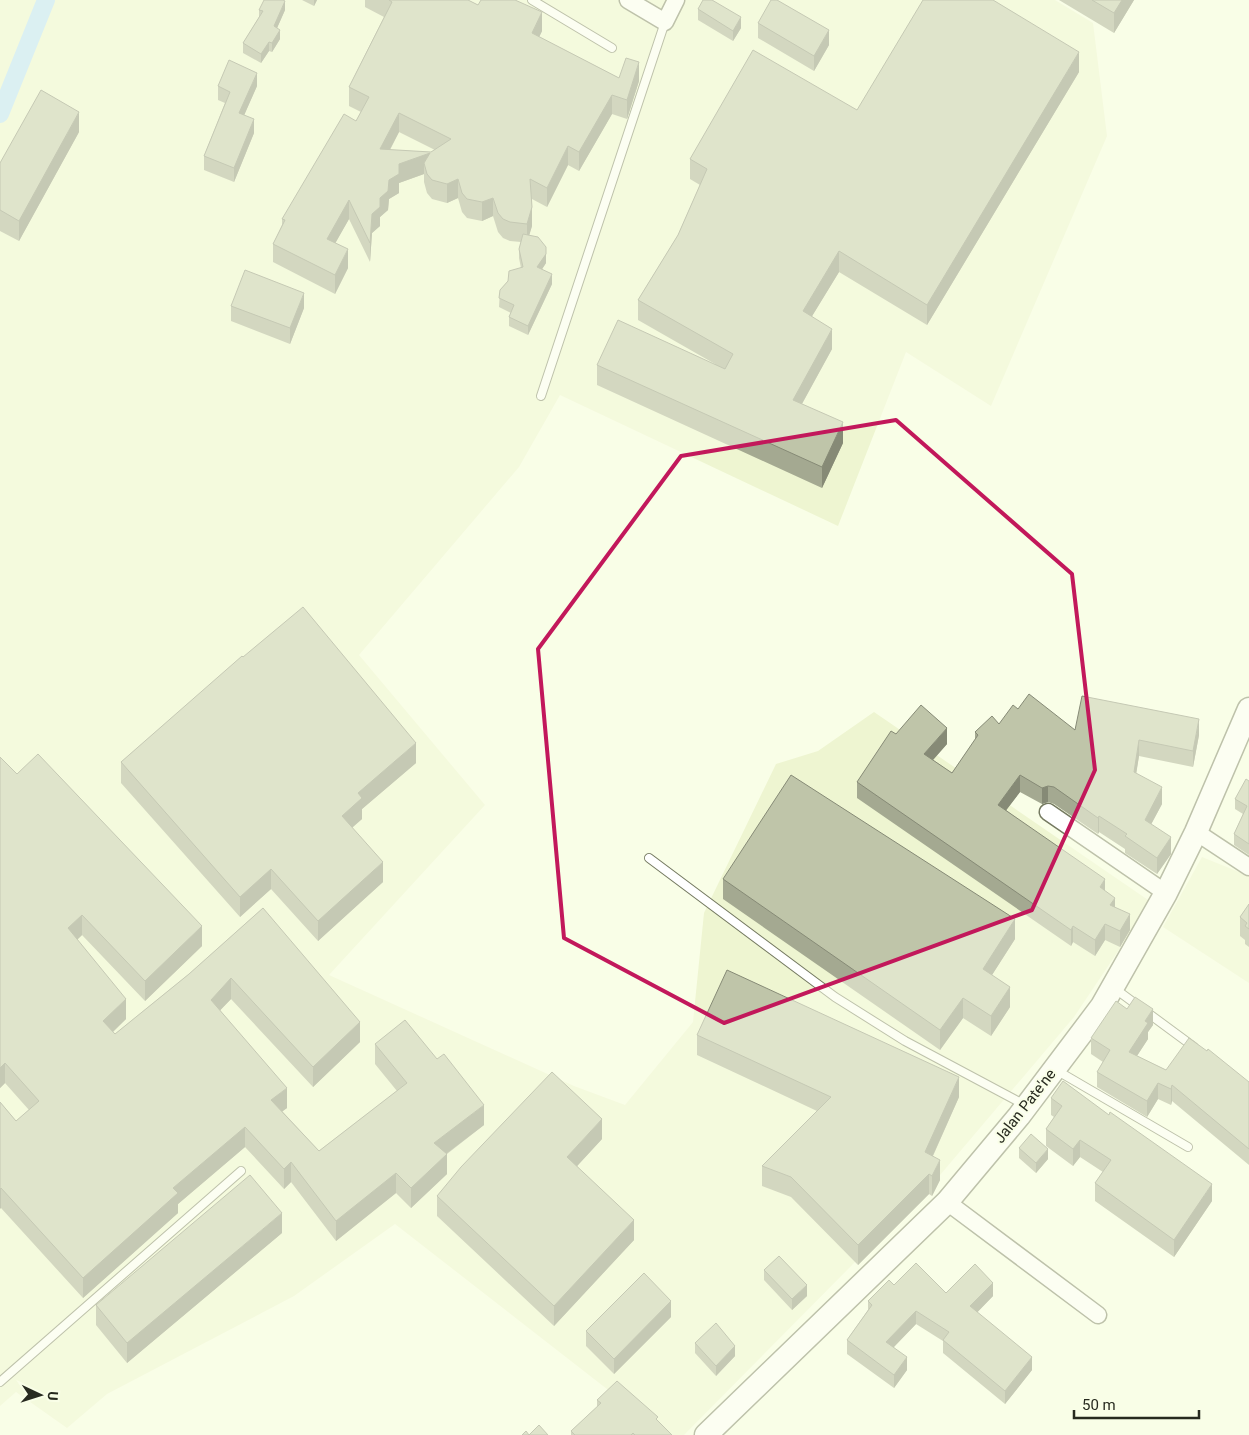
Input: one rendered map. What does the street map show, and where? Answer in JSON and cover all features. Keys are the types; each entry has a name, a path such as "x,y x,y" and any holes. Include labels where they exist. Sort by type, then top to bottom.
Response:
{"street":[{"path":"628,0 665,22 676,0"},
{"name":"Jalan Pate'ne","path":"706,1435 947,1202 1026,1106 1102,1006 1166,893 1196,832 1249,709"},
{"path":"1048,812 1166,893"},
{"path":"1196,832 1249,867"},
{"path":"947,1202 1098,1315"}],"lane":[{"path":"532,0 612,48"},
{"path":"541,396 665,22"},
{"path":"650,858 835,997 905,1041 1026,1106"},
{"path":"1113,987 1204,1055"},
{"path":"1054,1069 1188,1147"},
{"path":"0,1382 241,1171"}],"highlighted area":[{"path":"896,420 1072,574 1095,770 1032,910 724,1023 564,938 538,649 681,456"}],"shaded area":[{"path":"0,0 1055,0 1093,23 1107,136 991,406 906,352 838,526 560,395 519,467 359,655 485,805 329,975 574,1086 625,1105 693,1022 704,913 776,764 818,751 874,712 1151,902 1074,1017 935,1181 924,1199 854,1263 684,1435 666,1435 395,1224 294,1296 107,1394 67,1428 16,1392 0,1406"},
{"path":"1202,857 1249,876 1249,983 1163,927"}],"building":[{"path":"264,0 285,1 274,26 280,30 272,43 269,42 261,54 243,43 263,11 259,10"},
{"path":"389,0 468,0 478,5 481,0 515,0 542,12 532,33 619,78 626,58 639,62 627,100 612,95 579,152 568,146 547,188 530,179 532,207 527,224 510,222 503,219 498,213 493,198 482,202 467,199 462,193 458,179 447,184 432,180 427,174 424,163 430,153 399,164 399,174 389,180 388,191 380,198 380,207 372,214 370,243 349,200 327,239 348,249 335,275 273,244 285,220 282,219 344,114 356,121 369,97 349,87 392,2","holes":["399,113 451,139 431,152 380,149"]},
{"path":"703,0 712,0 741,17 733,31 698,9"},
{"path":"771,0 777,0 829,30 814,56 758,23"},
{"path":"923,0 993,0 1079,52 927,305 839,251 803,311 832,329 793,400 843,422 822,467 597,365 618,320 725,369 733,354 638,300 678,235 707,169 690,159 753,50 857,110"},
{"path":"1092,0 1122,0 1114,13"},
{"path":"229,60 257,73 239,113 254,119 234,168 204,156 230,92 218,86"},
{"path":"41,90 79,112 19,221 0,210 0,163"},
{"path":"523,234 538,237 546,247 546,254 537,267 552,274 528,326 509,317 514,305 499,298 500,290 508,281 509,271 523,267 519,249"},
{"path":"245,270 304,293 290,328 231,306"},
{"path":"303,607 416,743 358,793 362,798 342,816 383,862 318,921 271,869 240,897 121,762 242,656"},
{"path":"1029,694 1075,730 1082,696 1199,719 1193,751 1139,740 1134,772 1162,787 1145,820 1171,837 1157,858 1125,836 1127,834 1099,816 1098,818 1054,787 1042,788 1020,775 998,805 1105,879 1100,887 1115,898 1110,905 1130,914 1120,931 1105,924 1095,940 1073,926 1071,930 857,782 891,731 896,734 921,705 947,728 924,754 952,773 978,735 975,732 992,716 999,724 1013,705 1018,709"},
{"path":"38,754 202,926 145,981 82,915 68,928 126,999 103,1021 115,1034 189,974 263,908 360,1022 313,1067 231,978 211,1000 287,1088 271,1100 319,1151 407,1083 375,1044 405,1020 437,1059 444,1054 484,1105 434,1143 447,1154 411,1188 396,1173 336,1221 291,1162 284,1169 245,1127 173,1188 178,1193 83,1278 0,1189 0,1102 16,1121 39,1101 5,1063 0,1068 0,757 17,774"},
{"path":"791,775 1015,919 983,969 1010,987 991,1016 963,998 940,1030 723,879"},
{"path":"1246,779 1249,781 1249,844 1234,834 1247,806 1235,799"},
{"path":"1249,904 1249,929 1245,926 1247,923 1240,917"},
{"path":"727,970 959,1077 925,1152 940,1160 932,1176 929,1174 858,1245 791,1177 762,1166 831,1097 697,1035"},
{"path":"1135,997 1153,1009 1145,1021 1148,1023 1129,1052 1166,1070 1189,1038 1207,1051 1208,1049 1249,1082 1249,1149 1172,1085 1171,1089 1158,1083 1147,1101 1097,1072 1110,1050 1091,1038 1116,1001 1127,1009"},
{"path":"552,1072 602,1119 567,1157 634,1220 554,1306 437,1196 461,1167"},
{"path":"1063,1081 1109,1115 1110,1112 1212,1184 1174,1240 1095,1183 1111,1160 1080,1140 1073,1149 1046,1129 1062,1106 1051,1098"},
{"path":"1031,1134 1048,1149 1036,1163 1019,1148"},
{"path":"250,1175 282,1213 127,1343 96,1305"},
{"path":"779,1256 807,1285 792,1299 764,1270"},
{"path":"916,1263 946,1293 975,1264 993,1283 970,1306 1032,1357 1005,1391 943,1340 949,1332 916,1311 886,1342 907,1357 894,1375 847,1340 872,1305 868,1301 889,1280 894,1285"},
{"path":"644,1273 671,1301 614,1359 586,1331"},
{"path":"716,1323 735,1346 716,1366 695,1343"},
{"path":"617,1381 658,1417 656,1419 672,1435 635,1435 633,1433 631,1435 575,1435 571,1431 601,1403 597,1400"},
{"path":"539,1425 548,1435 529,1435"}],"waterway":[{"path":"0,114 46,0"}]}
